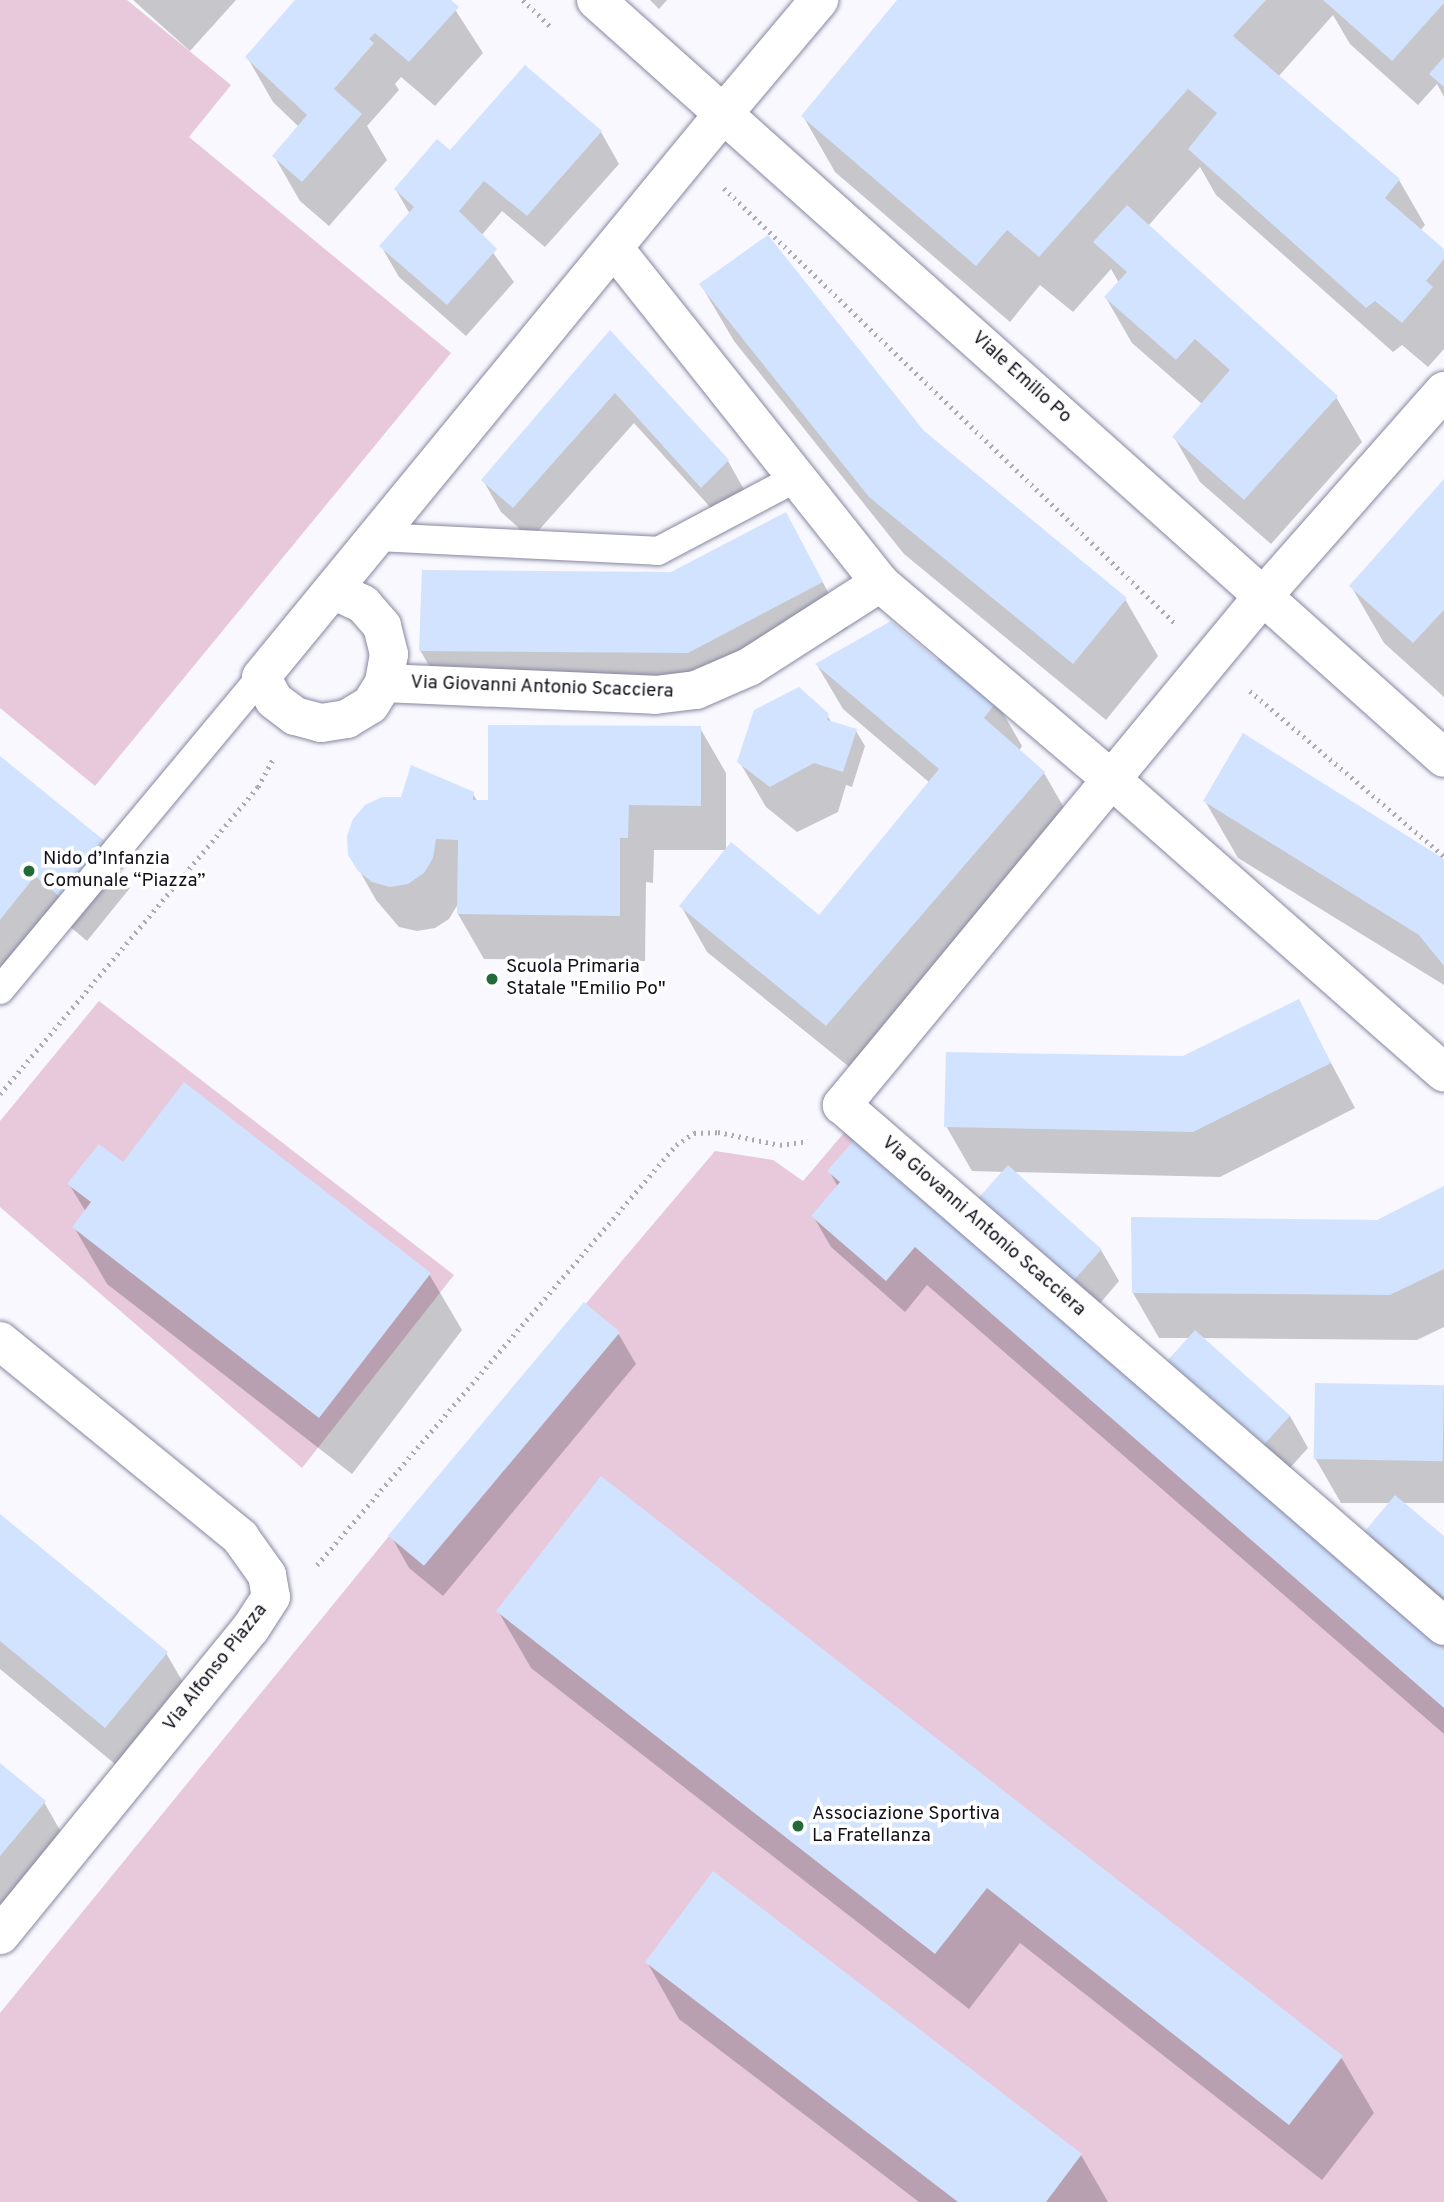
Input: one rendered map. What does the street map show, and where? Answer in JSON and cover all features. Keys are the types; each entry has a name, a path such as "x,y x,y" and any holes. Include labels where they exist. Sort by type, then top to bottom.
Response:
{"street":[{"name":"Viale Emilio Po","path":"596,0 1444,758"},
{"path":"295,716 274,701 261,677 819,0"},
{"path":"614,248 880,583 1111,779 1444,1073"},
{"path":"842,1105 1263,596 1444,391"},
{"name":"Via Giovanni Antonio Scacciera","path":"384,683 655,695 696,691 749,667 880,583"},
{"name":"Via Giovanni Antonio Scacciera","path":"295,716 321,723 347,719 370,705 384,683 389,654 382,626 363,604 333,590"},
{"name":"Via Giovanni Antonio Scacciera","path":"842,1105 1444,1626"},
{"name":"Via Alfonso Piazza","path":"0,1341 240,1537 267,1575 271,1597 250,1629 0,1935"}],"lane":[{"path":"376,537 658,551 796,478"},
{"path":"0,990 261,677"}],"path":[{"path":"523,0 562,36"},
{"path":"690,155 1211,659 1444,856"},
{"path":"0,1094 258,787 295,716"},
{"path":"271,1597 310,1573 676,1145 694,1133 718,1132 799,1145 820,1136 842,1105"}],"shaded area":[{"path":"0,0 127,0 231,85 189,137 451,353 95,786 0,708"},
{"path":"99,1001 454,1275 302,1468 0,1207 0,1121"},
{"name":"Associazione Sportiva La Fratellanza","path":"854,1121 1444,1639 1444,2202 0,2202 0,2013 389,1536 715,1151 773,1160 803,1181"}],"building":[{"path":"295,0 451,0 459,7 409,62 375,33 369,39 374,43 334,89 362,114 302,182 272,156 307,115 245,57"},
{"path":"897,0 1266,0 1233,36 1400,179 1385,198 1444,249 1444,259 1426,281 1433,287 1402,323 1375,301 1366,308 1188,149 1217,113 1188,89 1039,257 1007,230 976,266 801,116"},
{"path":"1323,0 1444,0 1444,3 1392,61"},
{"path":"1444,57 1444,87 1429,74"},
{"path":"525,65 602,131 527,216 484,181 459,211 497,249 447,305 379,246 414,207 394,189 437,139 450,150"},
{"path":"1127,205 1338,396 1244,500 1172,437 1230,370 1195,339 1176,360 1104,297 1127,272 1093,242"},
{"path":"768,235 924,431 1127,598 1073,664 869,497 699,284"},
{"path":"610,330 729,460 701,488 615,393 513,508 481,480"},
{"path":"1444,479 1444,610 1413,643 1349,586"},
{"path":"786,512 823,582 688,653 419,651 422,570 671,572"},
{"path":"891,621 937,660 942,655 998,700 984,718 1045,772 826,1026 679,906 731,842 819,915 939,769 815,664"},
{"path":"799,687 829,714 827,720 857,729 843,772 814,763 770,787 737,762 754,710"},
{"path":"488,725 701,726 701,806 629,805 628,838 620,838 620,916 457,914 458,840 436,839 433,858 424,873 408,884 390,887 372,882 358,871 348,855 347,836 353,819 365,805 382,797 401,797 411,765 474,792 473,800 488,800"},
{"path":"1243,733 1444,859 1444,966 1419,935 1203,801"},
{"path":"0,756 106,842 60,897 35,876 0,920"},
{"path":"1299,999 1331,1063 1193,1132 944,1127 946,1052 1183,1056"},
{"path":"184,1082 431,1273 319,1418 72,1227 91,1202 67,1184 99,1144 123,1162"},
{"path":"856,1138 1444,1650 1444,1708 915,1247 886,1281 811,1216 840,1182 827,1171"},
{"path":"1008,1165 1102,1249 1071,1283 977,1199"},
{"path":"1444,1186 1444,1269 1390,1295 1132,1293 1131,1217 1377,1220"},
{"path":"584,1302 620,1332 424,1566 388,1536"},
{"path":"1195,1330 1290,1416 1259,1450 1164,1364"},
{"path":"1315,1383 1444,1385 1443,1461 1314,1459"},
{"path":"601,1476 1343,2056 1289,2125 987,1888 935,1954 496,1611"},
{"path":"1395,1495 1444,1536 1444,1597 1365,1531"},
{"path":"0,1514 168,1652 105,1728 0,1641"},
{"path":"0,1763 46,1801 0,1856"},
{"path":"713,1871 1082,2154 1046,2202 958,2202 645,1962"}],"place":[{"name":"Nido d’Infanzia Comunale “Piazza”","path":"29,871"},
{"name":"Scuola Primaria Statale \"Emilio Po\"","path":"492,979"},
{"name":"Associazione Sportiva La Fratellanza","path":"798,1826"}]}
